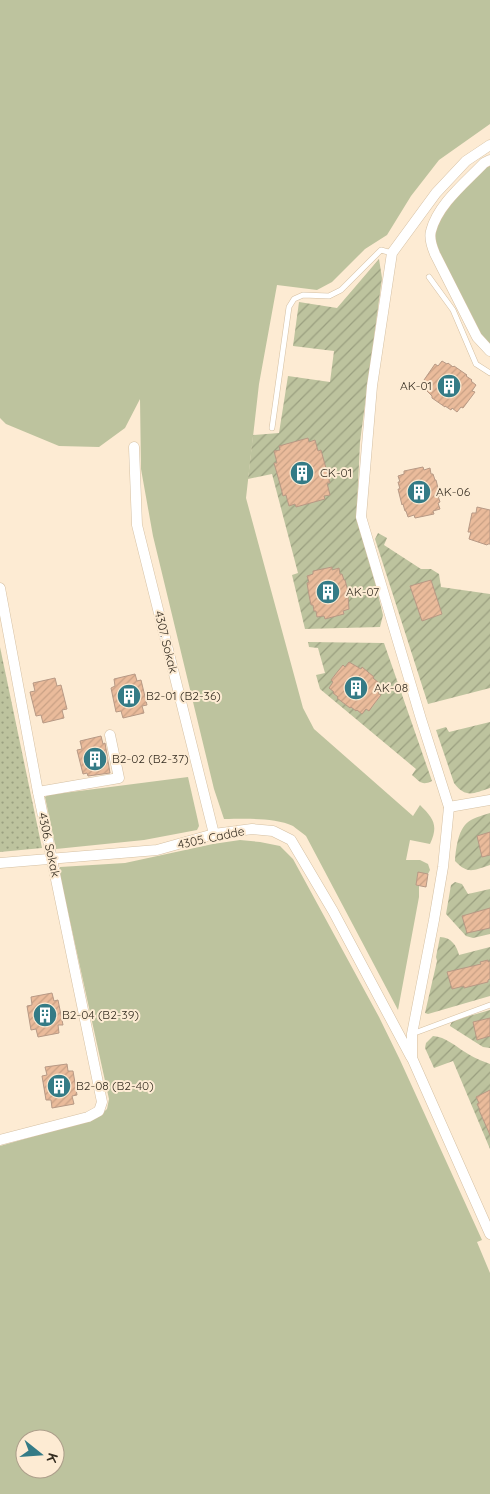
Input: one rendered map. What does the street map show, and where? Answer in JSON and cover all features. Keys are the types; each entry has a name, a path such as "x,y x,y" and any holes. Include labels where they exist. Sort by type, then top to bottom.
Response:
{"street":[{"path":"412,1058 412,1034 443,867 449,807 361,517 372,386 392,253 436,193 466,161 490,146"},
{"path":"490,160 484,163 442,206 431,231 431,244 478,337 490,351"},
{"name":"4307. Sokak","path":"134,447 137,525 214,834"},
{"name":"4306. Sokak","path":"0,588 38,792 102,1102 99,1111 88,1117 0,1140"},
{"path":"38,792 119,778 110,735"},
{"path":"449,807 490,800"},
{"name":"4305. Cadde","path":"0,863 158,850 214,834 252,829 274,831 291,840 333,911 412,1058 490,1234"}],"lane":[{"path":"272,428 285,328 289,307 294,299 303,295 330,296 341,290 381,250 392,253"},
{"path":"429,277 453,310 476,364 490,373"},
{"path":"412,1034 490,1005"}],"green space":[{"path":"0,0 490,0 490,124 439,160 411,196 387,235 365,249 332,282 317,290 277,285 259,384 246,498 303,708 314,729 413,816 420,805 433,822 434,832 430,844 410,840 406,860 420,860 428,864 430,870 428,874 418,873 416,885 419,886 419,897 398,1010 306,836 293,826 277,821 224,819 214,789 153,536 141,469 140,399 125,428 99,447 59,446 6,424 0,418"},
{"path":"490,165 490,347 480,335 435,252 434,236 436,221 457,190"},
{"path":"379,259 382,278 360,442 357,507 383,615 380,627 305,629 292,575 298,573 272,474 248,479 253,435 279,433 288,376 330,382 334,351 293,346 299,302 337,308"},
{"path":"378,533 387,538 384,545 421,569 431,569 439,574 441,587 490,594 490,688 428,704 375,539"},
{"path":"308,642 384,643 432,781 423,783 417,780 412,775 416,769 320,689 316,675 325,673 318,648 309,647"},
{"path":"0,647 42,848 0,852"},
{"path":"490,722 490,788 475,793 466,793 454,783 436,730 446,727 449,732"},
{"path":"188,777 199,826 197,830 144,840 56,849 45,797 48,795"},
{"path":"490,813 490,865 468,870 455,861 460,833 471,820"},
{"path":"240,840 280,846 293,859 379,1017 482,1240 477,1242 490,1273 490,1494 0,1494 0,1146 97,1118 107,1109 109,1099 59,871 60,867 125,863"},
{"path":"455,882 462,884 468,894 490,889 490,934 473,938 466,936 446,914 451,885"},
{"path":"440,937 444,937 453,943 459,955 490,947 490,996 428,1014 425,1013 437,961"},
{"path":"490,1010 490,1048 483,1047 450,1026 452,1021"},
{"path":"433,1036 446,1040 471,1056 490,1064 490,1149 453,1061 434,1068 425,1048 426,1043"}],"building":[{"name":"AK-01","path":"442,361 454,366 467,375 476,385 472,391 475,392 463,408 461,407 457,412 452,408 451,410 445,407 432,398 423,387 426,382 424,380 435,364 438,366"},
{"name":"CK-01","path":"308,438 309,442 315,440 318,451 321,450 330,483 327,483 330,495 324,496 325,499 296,507 295,504 289,506 286,495 283,496 274,463 277,463 274,451 280,450 279,446"},
{"name":"AK-06","path":"423,467 424,470 430,468 431,474 433,474 436,480 440,496 438,496 440,502 438,503 440,509 433,511 434,514 415,518 414,515 408,517 402,505 398,489 400,489 398,482 400,482 398,476 404,474 404,471"},
{"path":"477,507 490,510 490,544 487,545 469,539 471,532 468,532 472,513 476,513"},
{"name":"AK-07","path":"332,567 332,570 339,568 340,574 342,574 345,580 349,595 349,609 343,611 344,614 325,619 324,616 317,617 313,605 311,605 307,576 313,574 313,571"},
{"path":"431,580 442,614 422,621 410,586"},
{"name":"AK-08","path":"349,662 361,669 362,667 383,688 378,693 381,695 369,711 366,709 362,714 337,698 329,688 333,682 331,680 343,665 345,667"},
{"name":"B2-01 (B2-36)","path":"135,674 137,681 141,680 147,705 142,706 144,713 123,718 121,711 116,712 111,688 115,686 114,679"},
{"path":"55,678 57,686 61,685 67,709 62,710 64,718 43,723 41,715 36,716 30,692 35,691 33,683"},
{"name":"B2-02 (B2-37)","path":"101,736 103,744 105,743 110,773 88,776 87,773 83,774 77,750 82,749 80,741"},
{"path":"490,832 490,855 482,857 477,836"},
{"path":"418,872 428,874 426,887 416,885"},
{"path":"490,908 490,928 467,933 462,916"},
{"path":"488,960 488,962 490,961 490,979 488,982 452,989 447,972 481,964 480,962"},
{"name":"B2-04 (B2-39)","path":"52,993 54,1001 58,1000 63,1025 58,1025 59,1033 38,1037 36,1029 31,1030 27,1006 32,1005 31,997"},
{"path":"490,1018 490,1036 477,1040 473,1022"},
{"name":"B2-08 (B2-40)","path":"67,1064 68,1071 73,1071 77,1095 72,1096 74,1104 52,1108 51,1100 46,1100 42,1076 47,1075 45,1067"},
{"path":"490,1090 490,1135 479,1110 477,1104 479,1103 476,1097"}],"place":[{"name":"AK-01","path":"449,386"},
{"name":"CK-01","path":"302,473"},
{"name":"AK-06","path":"419,492"},
{"name":"AK-07","path":"328,592"},
{"name":"AK-08","path":"356,688"},
{"name":"B2-01 (B2-36)","path":"129,696"},
{"name":"B2-02 (B2-37)","path":"95,759"},
{"name":"B2-04 (B2-39)","path":"45,1015"},
{"name":"B2-08 (B2-40)","path":"59,1086"}]}
